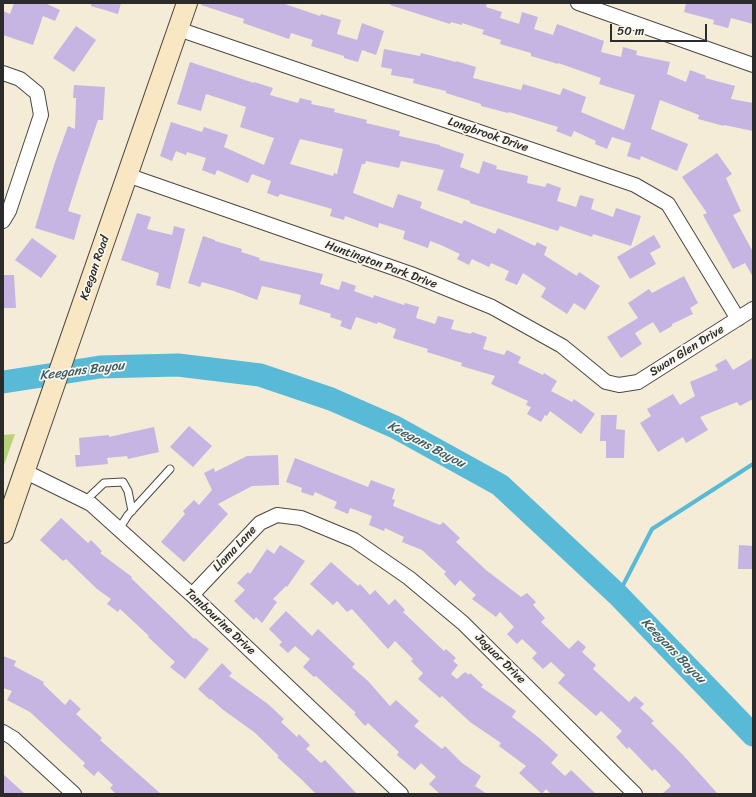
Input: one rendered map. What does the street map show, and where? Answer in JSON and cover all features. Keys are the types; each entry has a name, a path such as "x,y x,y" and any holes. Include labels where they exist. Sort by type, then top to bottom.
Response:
{"street":[{"name":"Keegan Road","path":"3,533 187,3"},
{"path":"578,3 753,65"},
{"name":"Longbrook Drive","path":"178,29 635,185 668,204 738,319"},
{"path":"3,73 20,79 37,92 41,115 9,211 3,221"},
{"name":"Huntington Park Drive","path":"127,174 411,274 492,307 562,346 606,382 619,385"},
{"name":"Swan Glen Drive","path":"619,385 638,382 753,309"},
{"name":"Tambourine Drive","path":"24,471 91,504 192,595 401,794"},
{"name":"Llama Lane","path":"192,595 260,523 277,515 301,518 352,539"},
{"name":"Jaguar Drive","path":"352,539 409,578 463,623 635,794"},
{"path":"3,732 13,738 74,794"}],"lane":[{"path":"119,529 132,511 170,469"},
{"path":"86,501 104,483 123,482 128,491 132,511"}],"green space":[{"path":"15,434 3,468 3,435"}],"building":[{"path":"14,3 45,3 60,10 55,21 43,16 33,45 3,35 3,11 10,14"},
{"path":"91,3 121,3 118,14 91,6"},
{"path":"201,3 282,3 320,16 321,14 341,20 337,34 357,40 362,23 384,31 376,55 362,50 358,62 311,46 313,40 291,33 289,39 243,23 244,19 201,5"},
{"path":"391,3 487,3 486,7 502,12 500,18 519,24 522,12 538,17 534,29 553,35 557,24 604,41 601,52 621,57 623,47 637,51 636,55 670,62 667,74 686,82 690,70 706,76 705,78 735,86 731,99 753,103 753,131 724,126 698,119 699,115 660,100 651,129 688,144 677,171 641,156 640,160 627,156 631,143 612,137 607,149 595,144 596,141 574,131 571,137 556,131 558,127 509,112 481,106 481,104 446,93 446,91 413,83 414,79 391,75 392,69 381,67 384,49 420,56 421,53 456,61 476,67 473,78 521,90 523,84 560,95 563,88 586,97 581,112 624,130 635,95 599,84 601,78 558,63 531,56 531,53 500,44 501,40 482,34 484,30 462,23 462,25 451,22 450,24 390,5"},
{"path":"686,3 753,3 753,24 731,18 728,28 713,24 714,20 684,12"},
{"path":"76,26 96,40 74,72 53,58"},
{"path":"190,62 273,88 270,95 298,103 300,98 312,101 311,104 335,109 334,112 367,120 366,123 400,131 399,136 440,145 464,154 460,167 479,174 483,161 497,166 496,169 528,176 527,183 545,187 547,183 561,188 557,201 576,207 580,195 594,199 591,209 613,217 616,208 641,216 631,246 593,234 592,237 560,226 558,231 470,203 470,201 437,190 444,170 401,161 399,168 366,161 365,164 362,164 353,193 393,208 398,194 422,202 420,208 462,224 464,220 495,234 498,228 535,246 537,242 547,247 544,255 577,276 579,272 600,286 585,310 574,303 567,314 541,297 546,288 523,273 517,285 505,280 509,271 491,263 489,267 472,259 469,265 457,259 460,254 441,245 430,241 428,248 403,239 405,231 379,223 378,228 345,216 344,220 330,216 332,209 280,194 278,197 267,193 271,181 252,174 248,183 217,170 215,175 202,170 206,158 187,152 186,155 176,151 172,161 160,156 171,122 202,132 204,127 228,135 224,147 264,165 274,138 240,127 246,107 206,94 201,111 177,104","holes":["300,139 343,149 337,174 334,173 333,176 290,164"]},
{"path":"74,85 105,87 103,120 98,120 68,211 81,215 74,240 35,228 54,165 68,126 75,129 76,98 73,98"},
{"path":"717,153 732,174 726,178 741,211 733,215 753,252 753,277 745,263 733,269 703,215 707,213 682,177"},
{"path":"137,213 151,217 147,229 172,235 174,226 185,229 170,289 156,285 159,273 121,260"},
{"path":"654,235 661,247 650,253 656,264 630,279 617,257"},
{"path":"203,236 242,249 241,252 260,258 259,260 323,274 320,284 339,290 342,281 356,286 354,291 373,298 374,295 404,305 405,303 419,307 416,318 435,324 438,316 454,320 451,329 471,334 472,332 487,337 483,349 504,355 507,350 521,357 518,363 543,375 544,373 557,381 551,391 572,402 574,399 595,414 581,434 550,411 547,416 545,415 541,422 527,414 531,407 526,405 528,401 491,384 495,376 461,366 462,363 427,352 428,349 393,338 396,329 378,322 377,324 356,317 351,330 340,326 342,321 330,317 331,314 299,304 301,295 262,286 257,300 234,291 202,282 200,287 188,283"},
{"path":"32,238 57,256 41,278 15,260"},
{"path":"3,275 14,275 16,308 3,308"},
{"path":"684,276 698,303 690,308 693,314 672,324 672,326 660,333 653,322 635,333 642,344 621,358 607,337 638,318 628,303 649,289 652,293"},
{"path":"753,358 753,399 740,406 737,402 700,417 708,430 686,443 683,437 658,452 640,423 651,416 647,409 673,394 680,405 695,396 690,382 718,370 715,365 726,359 733,370"},
{"path":"601,415 617,415 616,429 625,430 624,458 606,458 606,441 600,441"},
{"path":"189,426 212,446 193,467 170,447"},
{"path":"154,427 159,452 128,459 127,456 107,458 108,464 76,467 75,455 80,455 79,438 109,435 109,437"},
{"path":"278,455 279,485 252,486 218,504 228,514 184,562 161,542 185,514 183,511 194,500 199,505 212,490 204,473 214,468 215,472 247,456"},
{"path":"295,458 368,487 371,480 395,489 392,499 395,500 393,506 440,525 443,522 460,538 456,542 486,570 521,597 527,593 536,602 533,605 545,618 541,622 569,649 578,640 586,647 582,652 596,665 593,669 629,702 635,696 644,704 640,708 654,721 651,723 682,754 718,794 662,794 671,786 655,769 652,771 629,747 627,749 616,737 622,731 601,711 596,716 558,683 565,675 551,662 543,669 532,658 537,653 522,639 517,644 507,634 514,627 500,612 496,617 472,599 476,595 460,580 455,586 444,574 446,572 422,550 402,542 404,537 385,528 384,531 369,525 372,516 350,508 348,514 334,508 337,502 315,492 313,496 301,492 302,488 286,482"},
{"path":"61,518 88,543 91,540 102,551 100,553 132,577 131,578 194,639 195,638 209,649 185,679 170,667 175,662 148,637 149,636 120,609 118,612 107,604 111,599 97,589 66,559 63,561 40,540"},
{"path":"280,545 305,561 287,587 286,586 273,599 277,602 262,623 256,617 254,620 234,601 245,590 237,583 248,572 250,574 267,549 274,554"},
{"path":"739,545 753,546 753,569 738,569"},
{"path":"331,562 358,586 360,584 370,595 375,590 389,605 395,599 405,610 403,612 444,651 446,649 456,658 453,661 458,665 451,674 457,679 465,672 469,675 470,673 483,685 481,687 516,711 512,717 558,755 551,763 565,776 571,770 596,794 551,794 546,789 542,794 519,773 526,766 499,746 501,743 470,722 442,696 440,698 418,679 423,673 411,661 413,659 395,641 388,649 352,609 347,612 337,601 333,605 310,584"},
{"path":"286,611 312,636 318,629 355,664 352,667 368,681 390,706 396,700 419,721 414,726 442,749 445,746 462,763 481,776 475,786 487,794 440,794 429,784 436,777 421,763 415,770 397,755 399,752 368,723 365,726 354,714 356,713 316,676 314,677 303,667 310,659 295,646 288,653 279,645 282,642 269,629"},
{"path":"3,656 16,661 14,666 44,682 43,684 65,705 70,699 81,709 76,714 102,738 100,740 161,794 116,794 110,788 113,785 98,771 94,776 83,766 85,763 30,712 7,700 12,691 3,688"},
{"path":"222,663 232,673 229,676 268,704 284,719 281,722 297,737 299,734 310,745 306,749 321,763 325,760 357,794 316,794 277,757 279,756 254,732 222,709 211,699 210,700 198,689"},
{"path":"3,774 25,794 3,794"}],"waterway":[{"name":"Keegans Bayou","path":"3,382 100,367 178,365 260,375 331,399 395,427 500,485 618,595 753,735"},
{"path":"618,595 652,529 753,464"}]}
